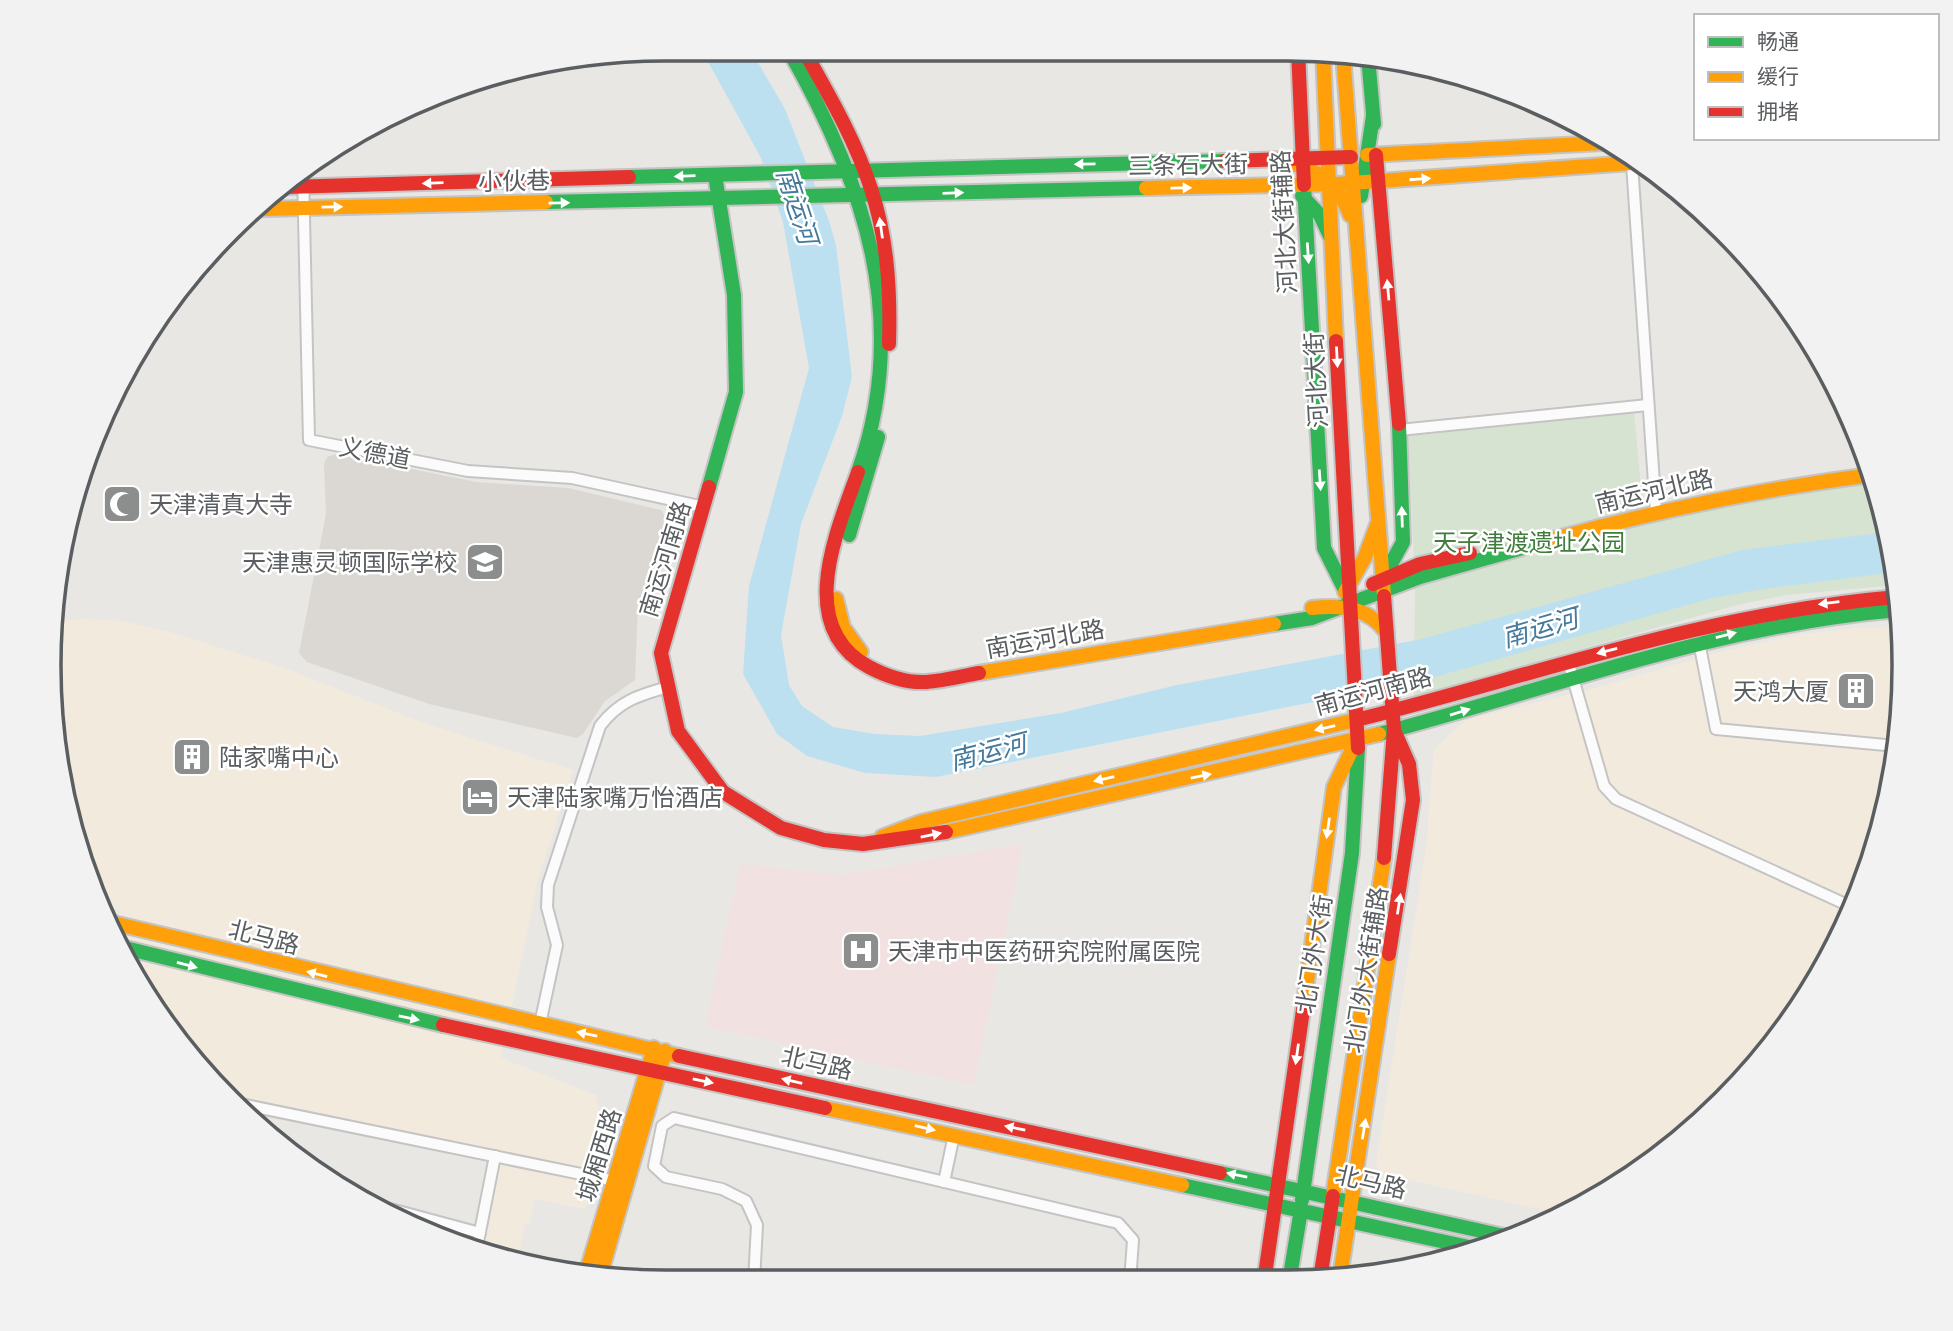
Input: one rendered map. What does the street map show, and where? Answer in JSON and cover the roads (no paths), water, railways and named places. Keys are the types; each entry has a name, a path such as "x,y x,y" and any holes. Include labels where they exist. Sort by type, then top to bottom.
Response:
{"main road":[{"name":"南运河北路","path":"795,61 827,115 851,170 868,195"},
{"name":"南运河北路","path":"809,61 866,169 868,195 890,319 883,411 873,460 840,561 836,597 842,627 861,652 890,669 925,675 1312,613 1344,597 1382,585 1420,564 1783,477 1859,468"},
{"name":"河北大街辅路","path":"1298,62 1324,548 1344,597"},
{"name":"河北大街","path":"1323,63 1327,157 1344,180"},
{"name":"河北大街","path":"1343,64 1344,180 1331,240 1344,597 1356,704"},
{"path":"1369,67 1373,116 1372,159 1379,182 1399,430 1403,542 1382,585"},
{"path":"1276,160 1302,143 1316,119 1324,82"},
{"name":"三条石大街","path":"1344,180 1372,159 1399,154 1594,144"},
{"name":"三条石大街","path":"753,173 1276,160 1302,162 1327,157 1344,180"},
{"path":"1344,180 1372,159"},
{"path":"1302,162 1344,180"},
{"name":"三条石大街","path":"766,199 1278,186 1304,191 1344,180 1379,182 1624,164"},
{"name":"小伙巷","path":"297,187 753,173"},
{"name":"南运河南路","path":"715,175 734,295 736,392 661,653 678,731 723,792 782,828 824,840 863,844 924,837 1356,741 1699,642 1800,620 1889,611"},
{"path":"1344,180 1357,237"},
{"path":"1344,180 1357,237"},
{"path":"1304,191 1320,215 1331,240"},
{"name":"小伙巷","path":"270,209 766,199"},
{"name":"河北大街","path":"1357,237 1391,705"},
{"name":"南运河北路","path":"1655,508 1862,476"},
{"path":"1377,524 1370,546 1344,597 1371,615 1387,633"},
{"name":"南运河南路","path":"863,844 921,822 1356,720 1391,705 1763,613 1888,598"},
{"path":"1312,613 1335,620 1350,638"},
{"name":"北门外大街","path":"1291,1270 1352,853 1359,762 1356,704"},
{"path":"1322,1268 1384,856 1394,730 1391,705"},
{"name":"北门外大街辅路","path":"1342,1267 1413,800 1413,773 1407,752 1394,730"},
{"path":"1266,1270 1334,787 1356,741"},
{"name":"北马路","path":"120,925 364,985 660,1049 837,1091 1279,1184 1494,1234"},
{"name":"北马路","path":"133,950 381,1012 1459,1245"},
{"name":"城厢西路","path":"603,1266 660,1049"},
{"name":"城厢西路","path":"589,1265 654,1071"}],"street":[{"path":"1631,169 1655,508"},
{"name":"义德道","path":"303,182 309,440 468,471 572,478 704,507"},
{"path":"1399,430 1647,405"},
{"path":"1699,642 1716,729 1887,745"},
{"path":"1568,661 1604,786 1616,799 1843,903"},
{"path":"540,1024 557,945 547,907 548,884 600,726 612,709 631,697 668,687"},
{"path":"252,1106 615,1181"},
{"path":"755,1270 757,1225 746,1201 722,1189 666,1177 654,1166 662,1126 674,1118 1118,1223 1133,1240 1131,1270"},
{"path":"944,1182 954,1135"},
{"path":"478,1240 495,1156"},
{"path":"415,1215 480,1233"}],"water":[{"name":"南运河","path":"708,61 757,61 785,109 836,245 852,377 842,416 801,524 781,635 789,685 802,706 833,727 875,734 920,736 1061,713 1177,685 1422,639 1742,550 1877,533 1885,573 1762,589 1708,599 1424,680 936,777 865,773 807,756 777,734 743,674 749,586 809,368 783,222 761,158"}],"place":[{"name":"天津清真大寺","path":"122,504"},
{"name":"天津惠灵顿国际学校","path":"485,562"},
{"name":"天鸿大厦","path":"1856,691"},
{"name":"陆家嘴中心","path":"192,757"},
{"name":"天津陆家嘴万怡酒店","path":"480,797"},
{"name":"天津市中医药研究院附属医院","path":"861,951"}],"park label":[{"name":"天子津渡遗址公园","path":"1529,542"}]}
